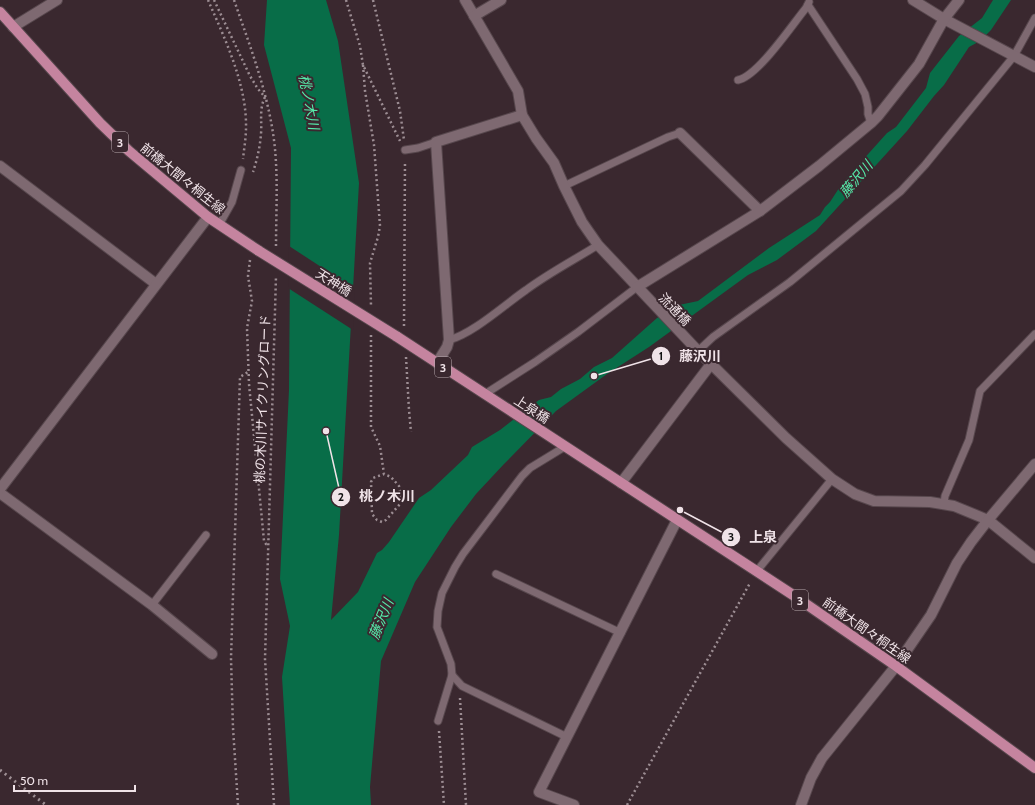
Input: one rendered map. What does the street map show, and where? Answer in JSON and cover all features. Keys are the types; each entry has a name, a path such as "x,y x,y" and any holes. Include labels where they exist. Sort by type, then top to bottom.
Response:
{"main road":[{"name":"前橋大間々桐生線","path":"0,12 100,122 129,151 208,217 259,251"},
{"name":"天神橋","path":"259,251 405,342"},
{"name":"3","path":"405,342 488,396"},
{"name":"上泉橋","path":"488,396 562,444"},
{"name":"前橋大間々桐生線","path":"562,444 896,666 1035,768"}],"street":[{"path":"13,27 57,0"},
{"path":"437,363 447,347 449,340 432,144 522,115 518,91 465,0"},
{"path":"474,16 500,0"},
{"path":"914,0 1035,67"},
{"path":"639,289 760,211 819,166 871,123 919,64 948,20 959,0"},
{"name":"流通橋","path":"522,115 554,163 582,222 598,245 694,347 786,438 832,479 855,494 874,501 930,502 944,504 976,514 988,520 1035,558"},
{"path":"680,132 760,211"},
{"path":"0,166 156,284"},
{"path":"0,489 208,217"},
{"path":"621,483 711,364"},
{"path":"801,805 811,778 822,758 896,666 931,615 957,563 988,520 1035,464"},
{"path":"0,493 152,605 212,654"},
{"path":"574,805 540,792 677,520"}],"lane":[{"path":"738,80 743,79 762,61 809,2 865,94 871,123"},
{"path":"694,347 713,337 790,282 901,191 925,165 1010,54 1035,18"},
{"path":"564,186 680,132"},
{"path":"405,150 432,144"},
{"path":"219,225 232,202 241,170"},
{"path":"449,340 458,338 527,289 598,245"},
{"path":"488,396 639,289"},
{"path":"944,504 945,496 969,440 980,391 1035,334"},
{"path":"438,721 452,674 451,664 437,627 438,611 448,580 463,554 526,472 562,444"},
{"path":"756,572 832,479"},
{"path":"152,605 206,535"},
{"path":"496,574 620,633"},
{"path":"452,674 462,686 567,738"}],"path":[{"path":"208,0 237,72 244,104 246,128 241,170"},
{"path":"214,0 250,76 265,97"},
{"path":"234,0 261,78 270,118 275,150 276,253"},
{"path":"346,0 360,46 363,65 394,131 405,150"},
{"path":"373,0 400,111 405,150 405,342 411,432"},
{"path":"251,178 258,157 261,134 261,109 265,97"},
{"path":"250,258 248,276 252,301 248,328 248,372 264,541 268,544"},
{"name":"桃の木川サイクリングロード","path":"274,805 265,659 276,268"},
{"path":"238,805 233,728 231,658 240,377 248,372"},
{"path":"627,805 756,572"},
{"path":"459,681 466,805"},
{"path":"438,721 444,805"}],"water":[{"path":"267,0 326,0 338,41 359,183 339,535 331,620 358,592 377,553 389,542 419,498 431,490 468,455 472,447 500,430 539,400 551,397 561,389 580,379 594,367 612,358 657,318 679,305 698,301 769,248 820,215 843,182 887,133 896,127 926,88 930,73 959,36 982,18 993,0 1011,0 991,30 980,41 969,47 944,85 907,131 816,231 777,260 748,275 649,347 607,374 556,411 476,494 451,527 415,582 381,661 370,787 371,805 290,805 282,677 290,626 280,579 289,390 291,148 264,45"}],"pier":[{"path":"289,246 355,289 353,330 288,288"}],"railway":[{"path":"0,770 46,805"}],"place":[{"name":"藤沢川","path":"594,376"},
{"name":"桃ノ木川","path":"326,431"},
{"name":"上泉","path":"680,510"}]}
